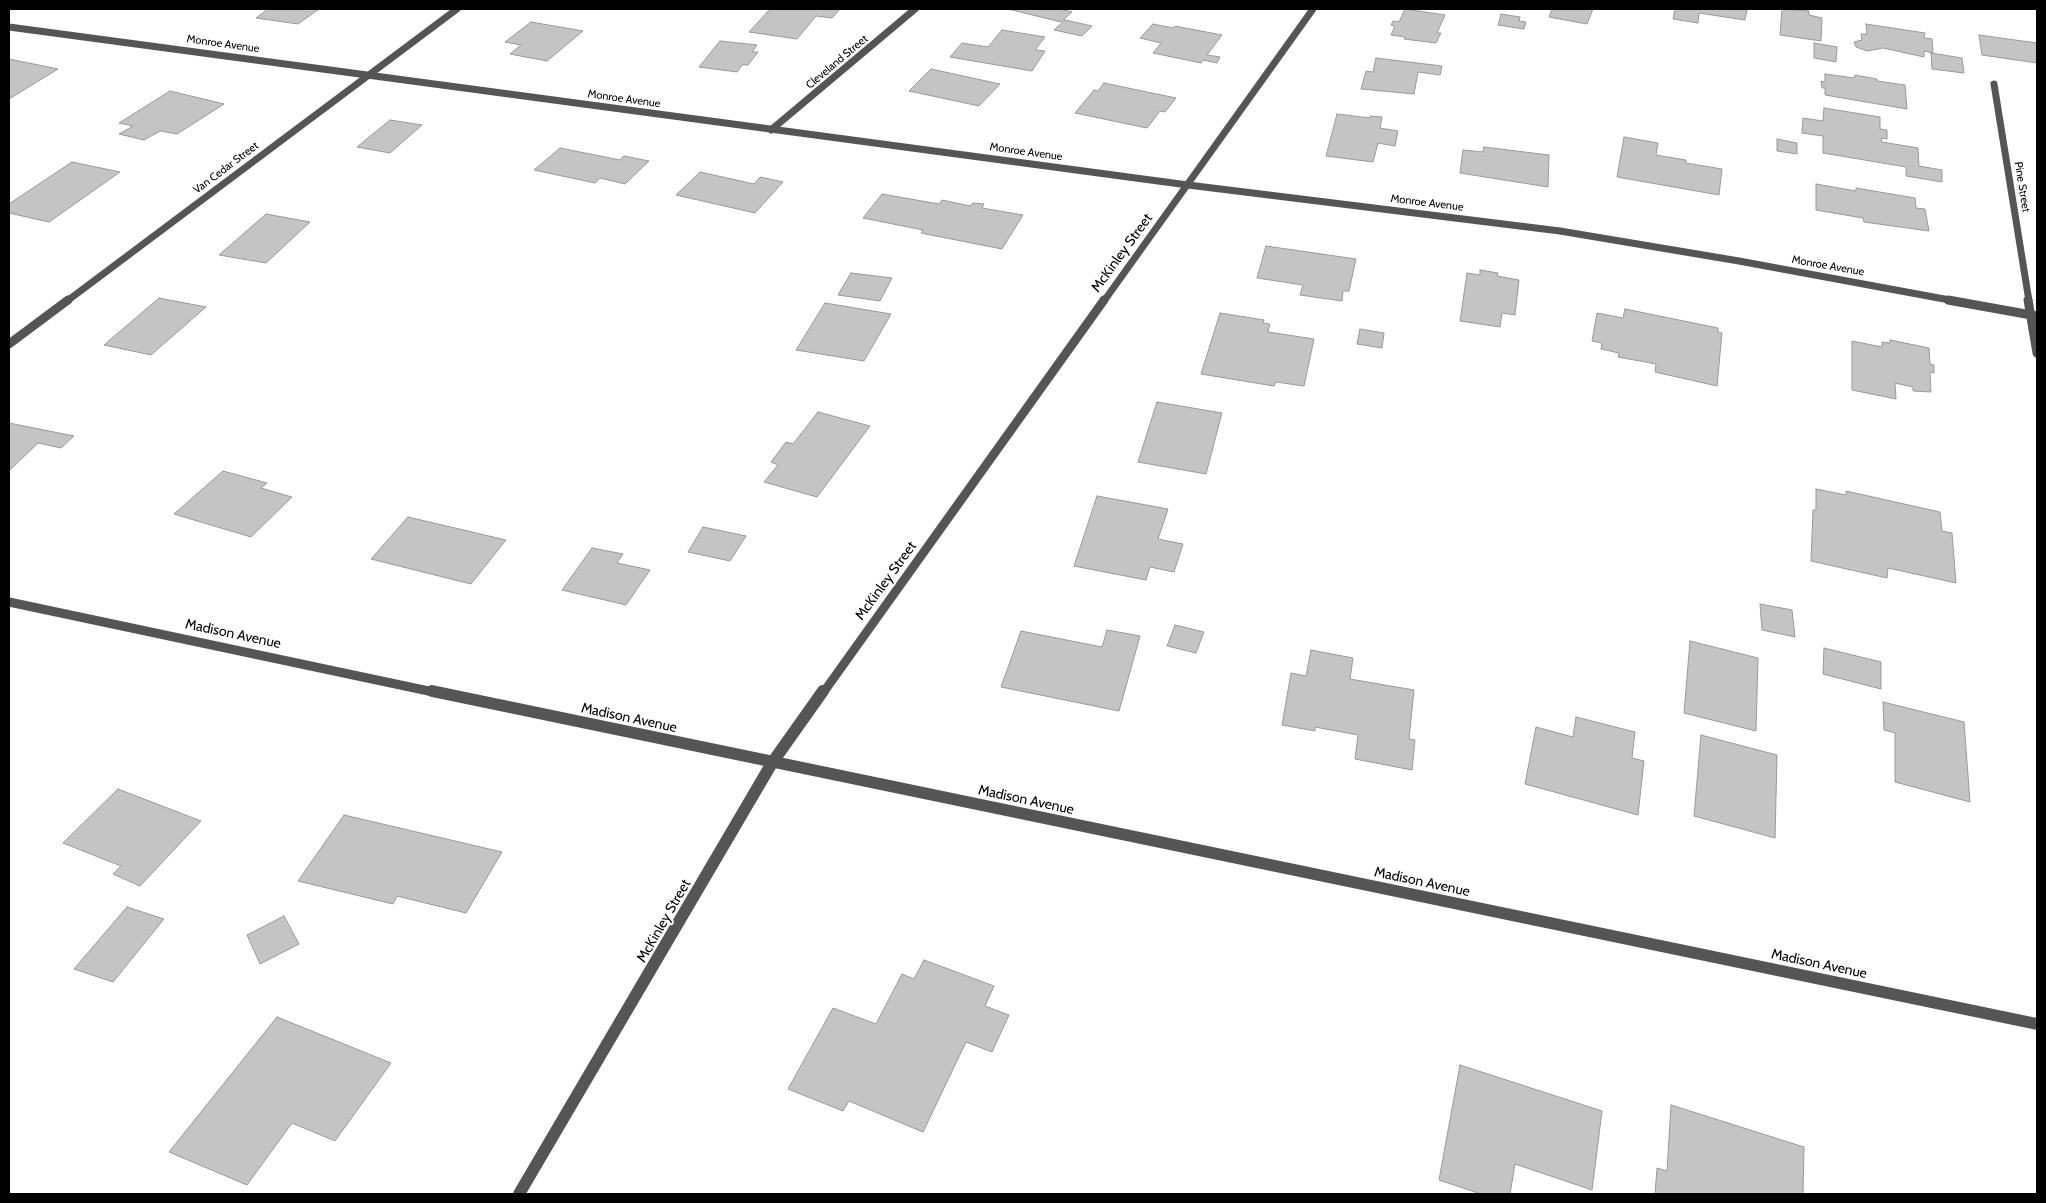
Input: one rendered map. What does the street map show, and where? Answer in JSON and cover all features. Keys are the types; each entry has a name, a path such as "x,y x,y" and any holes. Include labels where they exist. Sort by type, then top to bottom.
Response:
{"street":[{"name":"Van Cedar Street","path":"9,344 457,9"},
{"name":"Cleveland Street","path":"771,130 916,9"},
{"name":"McKinley Street","path":"519,1194 772,763 1313,9"},
{"name":"Monroe Avenue","path":"9,27 1188,185 1560,231 1739,261 2034,315"},
{"name":"Pine Street","path":"1994,84 2034,315 2037,353"},
{"name":"Madison Avenue","path":"9,602 772,763 2037,1024"}],"building":[{"path":"268,9 319,9 298,24 256,18"},
{"path":"770,9 840,9 832,18 816,16 797,39 749,32"},
{"path":"1008,9 1059,9 1072,12 1061,22"},
{"path":"1405,9 1445,15 1437,33 1441,33 1436,43 1404,39 1405,37 1391,35 1395,26 1391,25 1393,21 1399,22"},
{"path":"1552,9 1593,9 1587,24 1549,17"},
{"path":"1675,9 1747,10 1745,20 1699,13 1698,23 1673,19"},
{"path":"1782,9 1809,11 1809,15 1822,18 1821,41 1780,35"},
{"path":"1501,14 1520,17 1519,21 1526,22 1524,29 1498,25"},
{"path":"1065,20 1092,26 1082,36 1054,30"},
{"path":"531,22 583,31 547,61 510,54 521,45 505,42"},
{"path":"1153,24 1222,35 1207,55 1220,57 1217,63 1203,60 1201,63 1153,53 1161,43 1140,38"},
{"path":"1866,24 1925,33 1924,38 1932,39 1933,53 1924,51 1924,57 1883,48 1867,51 1856,47 1854,42 1862,40 1861,34 1867,34"},
{"path":"1002,30 1045,37 1035,50 1045,51 1032,71 950,57 962,43 988,47"},
{"path":"1979,35 2037,43 2037,63 1982,55"},
{"path":"720,41 757,45 752,52 758,52 748,65 742,65 737,72 699,67"},
{"path":"1814,43 1837,47 1836,62 1814,58"},
{"path":"1931,53 1962,58 1964,73 1932,69"},
{"path":"1376,58 1442,66 1440,75 1418,72 1414,94 1361,89 1366,71 1373,72"},
{"path":"9,59 58,69 9,99"},
{"path":"931,69 1000,84 979,106 909,91"},
{"path":"1825,74 1854,78 1855,75 1877,79 1877,81 1905,85 1907,109 1825,95 1825,88 1822,88 1821,81 1825,82"},
{"path":"1104,83 1176,98 1165,112 1160,111 1147,128 1075,113 1094,90 1098,91"},
{"path":"170,91 224,104 177,134 160,131 144,140 119,134 133,126 119,123"},
{"path":"1824,108 1880,117 1880,129 1887,130 1887,139 1881,138 1882,142 1918,148 1919,166 1942,170 1942,182 1906,176 1906,167 1823,153 1823,136 1802,133 1803,118 1823,121"},
{"path":"1337,114 1370,118 1370,116 1382,117 1380,128 1398,131 1395,146 1378,143 1373,162 1326,156"},
{"path":"390,120 422,125 390,153 357,147"},
{"path":"1624,137 1658,143 1656,155 1686,160 1686,163 1722,169 1719,195 1617,177"},
{"path":"1777,139 1797,143 1797,154 1777,151"},
{"path":"1484,147 1549,155 1548,187 1460,173 1463,150 1483,152"},
{"path":"560,148 620,160 624,156 649,161 625,184 600,178 595,183 534,170"},
{"path":"72,162 120,172 49,222 9,213 9,204"},
{"path":"700,172 754,184 760,177 783,182 755,213 676,195"},
{"path":"1816,184 1856,191 1856,188 1915,198 1916,208 1925,209 1929,231 1864,222 1863,218 1816,210"},
{"path":"882,194 939,204 942,200 970,206 973,203 984,204 982,208 1023,215 1002,249 921,233 923,230 863,218"},
{"path":"266,214 310,222 266,263 219,255"},
{"path":"1266,246 1356,259 1349,291 1343,291 1342,301 1300,295 1303,285 1257,278"},
{"path":"1480,270 1498,273 1497,276 1519,280 1515,315 1502,313 1500,327 1460,321 1467,273 1480,275"},
{"path":"851,273 892,278 880,301 838,295"},
{"path":"159,298 206,307 151,355 104,345"},
{"path":"825,303 891,314 864,361 796,350"},
{"path":"1625,309 1718,328 1718,332 1722,333 1717,386 1655,372 1656,364 1618,357 1619,353 1601,349 1602,343 1592,341 1597,313 1623,318"},
{"path":"1220,313 1264,320 1263,323 1270,324 1268,332 1314,339 1304,386 1276,382 1274,386 1201,374"},
{"path":"1360,329 1384,333 1382,348 1357,344"},
{"path":"1890,340 1929,348 1930,364 1934,365 1934,373 1930,372 1931,392 1913,391 1913,387 1895,383 1896,399 1852,390 1852,341 1882,347 1882,342 1890,343"},
{"path":"1157,402 1222,413 1206,474 1138,462"},
{"path":"818,412 870,426 817,497 764,482 778,465 771,462 786,442 793,444"},
{"path":"9,423 74,436 61,448 38,443 9,471"},
{"path":"223,471 267,483 261,488 292,497 251,537 174,514"},
{"path":"1816,489 1846,495 1846,491 1940,512 1942,531 1952,533 1956,583 1888,568 1887,578 1811,561 1813,510 1816,510"},
{"path":"1097,496 1168,509 1158,539 1183,544 1174,572 1150,567 1146,580 1074,566"},
{"path":"408,517 506,540 471,584 371,559"},
{"path":"703,527 746,536 730,561 688,552"},
{"path":"592,548 623,554 617,563 650,570 626,605 562,590"},
{"path":"1760,604 1792,610 1795,637 1762,630"},
{"path":"1175,625 1204,632 1196,653 1167,646"},
{"path":"1107,630 1140,636 1119,711 1001,687 1021,631 1102,647"},
{"path":"1690,641 1758,658 1756,731 1684,713"},
{"path":"1824,648 1881,662 1881,689 1823,674"},
{"path":"1311,650 1353,658 1350,679 1414,690 1409,739 1415,740 1412,770 1355,759 1358,735 1315,727 1315,731 1282,725 1291,673 1306,676"},
{"path":"1883,702 1964,722 1970,802 1895,782 1895,733 1884,730"},
{"path":"1576,717 1635,732 1632,758 1644,761 1638,815 1525,784 1536,727 1573,737"},
{"path":"1701,735 1777,755 1775,838 1694,816"},
{"path":"118,789 201,821 140,886 113,874 121,866 63,843"},
{"path":"344,815 502,852 466,913 397,896 393,904 298,881"},
{"path":"127,907 164,919 113,982 74,969"},
{"path":"284,916 299,944 260,964 247,935"},
{"path":"924,960 994,986 985,1006 1009,1015 992,1052 966,1042 923,1132 849,1101 843,1111 788,1089 833,1008 876,1024 902,974 914,979"},
{"path":"277,1017 391,1063 335,1141 292,1123 247,1185 169,1152"},
{"path":"1460,1065 1602,1111 1592,1190 1515,1164 1510,1194 1481,1194 1439,1180"},
{"path":"1671,1105 1804,1147 1803,1194 1655,1194 1657,1168 1667,1171"}]}
